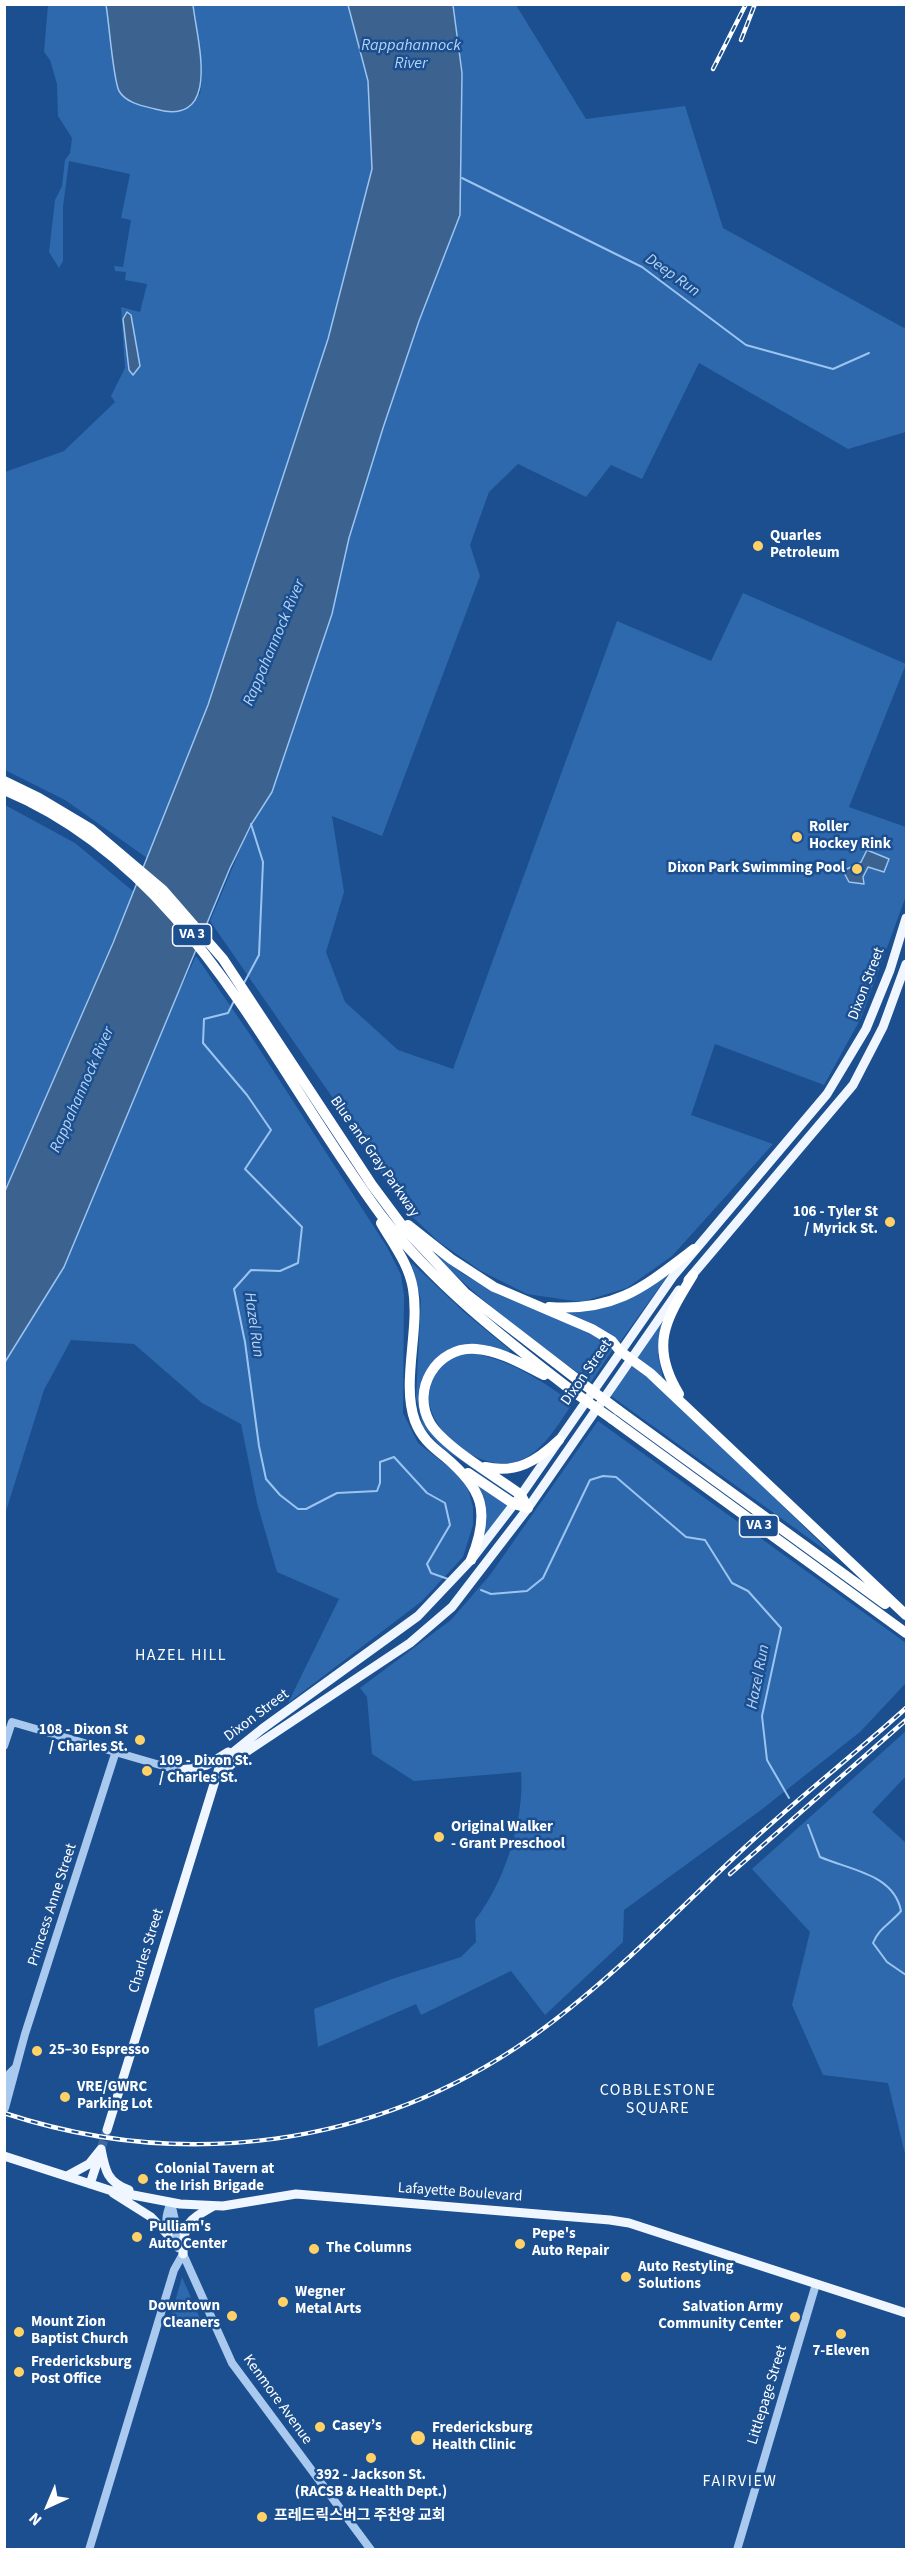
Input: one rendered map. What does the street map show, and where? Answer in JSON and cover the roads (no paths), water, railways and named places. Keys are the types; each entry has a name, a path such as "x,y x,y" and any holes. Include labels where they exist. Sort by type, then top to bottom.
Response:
{"highway":[{"name":"Blue and Gray Parkway","path":"4,781 64,811 163,890 205,934 352,1173 396,1233 447,1289 491,1328 571,1390 906,1633"},
{"path":"4,790 66,824"},
{"name":"VA 3","path":"4,797 66,824"},
{"name":"Blue and Gray Parkway","path":"66,824 111,850"},
{"name":"Blue and Gray Parkway","path":"260,1025 392,1212 428,1255 465,1293 618,1410 906,1620"},
{"path":"352,1173 404,1262 412,1287 411,1404 416,1424 429,1444 470,1480 480,1498 482,1509 479,1540 471,1560"},
{"path":"392,1212 470,1272 507,1293 592,1329 612,1341 620,1351 691,1412 906,1616"},
{"path":"537,1306 580,1307 622,1297 657,1278 694,1249"},
{"path":"691,1412 670,1380 664,1364 662,1346 667,1319 693,1275"},
{"path":"528,1508 482,1467 443,1439 427,1415 424,1389 430,1372 437,1365 462,1350 487,1350 511,1358 571,1390"},
{"path":"482,1467 505,1470 524,1466 559,1440"},
{"path":"452,1463 517,1499"}],"main road":[{"name":"Dixon Street","path":"215,1781 226,1758 262,1729 389,1639 432,1603 471,1560 517,1499 694,1249 796,1133 841,1074 876,1006 906,918"},
{"name":"Dixon Street","path":"215,1781 234,1760 410,1643 452,1607 528,1508 631,1359 693,1275 853,1084 883,1028 906,964"},
{"path":"182,1770 207,1765 262,1729"},
{"name":"Charles Street","path":"107,2130 215,1781"},
{"path":"67,2176 89,2164 101,2148"},
{"path":"90,2184 101,2148"},
{"path":"101,2148 108,2177 136,2197"},
{"name":"Lafayette Boulevard","path":"4,2156 112,2191 171,2203 212,2207 296,2194 629,2223 906,2313"},
{"path":"112,2191 151,2217 168,2235"},
{"path":"183,2254 184,2231 188,2222 212,2207"}],"street":[{"path":"4,1746 12,1722 215,1781"},
{"name":"Princess Anne Street","path":"5,2108 116,1751"},
{"name":"Princess Anne Street","path":"4,2088 9,2074 16,2067"},
{"path":"168,2235 165,2221 171,2203"},
{"name":"Kenmore Avenue","path":"171,2203 183,2254 237,2370 370,2550"},
{"name":"Kenmore Avenue","path":"168,2235 183,2254"},
{"path":"89,2550 174,2270 183,2254"},
{"name":"Littlepage Street","path":"737,2550 816,2284"}],"water":[{"path":"106,5 193,5 201,58 201,77 198,94 190,106 176,111 155,109 135,103 122,95 115,75"},
{"name":"Rappahannock River","path":"348,5 453,5 462,73 460,215 419,321 383,428 349,538 332,614 272,792 251,825 230,868 64,1267 5,1362 5,1191 113,943 208,705 328,339 372,169 368,81"},
{"path":"127,312 131,315 140,366 133,375 129,370 123,319"},
{"name":"Dixon Park Swimming Pool","path":"867,850 889,859 884,872 868,867 863,877 864,884 849,882 843,871 861,862"}],"waterway":[{"name":"Deep Run","path":"462,178 642,267 746,345 833,369 869,353"},
{"name":"Hazel Run","path":"244,983 259,955 263,862 251,824"},
{"name":"Hazel Run","path":"234,1001 228,1013 204,1019 203,1043 247,1095 271,1130 245,1169 302,1227 298,1263 280,1271 251,1270 234,1289 245,1342 259,1446 266,1479 280,1495 298,1509 306,1509 337,1493 377,1491 380,1483 380,1462 394,1457 427,1493 445,1503 450,1525 427,1564 431,1573 448,1579"},
{"name":"Hazel Run","path":"481,1590 491,1594 527,1591 543,1578 590,1480 603,1476 616,1477 686,1537 705,1540 732,1583 748,1591 781,1628 762,1716 767,1760 789,1798"},
{"name":"Hazel Run","path":"808,1825 820,1857 869,1875 890,1889 897,1899 901,1911 882,1929 873,1943 887,1962 906,1975"}],"tunnel":[{"path":"101,2149 107,2130"}],"railway":[{"path":"713,69 746,4"},
{"path":"741,40 755,4"},
{"path":"4,2113 72,2131 140,2142 208,2144 276,2139 342,2125 407,2104 469,2076 529,2039 585,1996 762,1832 906,1708"},
{"path":"730,1874 906,1720"}],"place":[{"name":"Quarles Petroleum","path":"758,546"},
{"name":"Roller Hockey Rink","path":"797,837"},
{"name":"Dixon Park Swimming Pool","path":"857,869"},
{"name":"106 - Tyler St / Myrick St.","path":"890,1222"},
{"name":"108 - Dixon St / Charles St.","path":"140,1740"},
{"name":"109 - Dixon St. / Charles St.","path":"147,1771"},
{"name":"Original Walker - Grant Preschool","path":"439,1837"},
{"name":"25–30 Espresso","path":"37,2051"},
{"name":"VRE/GWRC Parking Lot","path":"65,2097"},
{"name":"Colonial Tavern at the Irish Brigade","path":"143,2179"},
{"name":"Pulliam's Auto Center","path":"137,2237"},
{"name":"Pepe's Auto Repair","path":"520,2244"},
{"name":"The Columns","path":"314,2249"},
{"name":"Auto Restyling Solutions","path":"626,2277"},
{"name":"Wegner Metal Arts","path":"283,2302"},
{"name":"Downtown Cleaners","path":"232,2316"},
{"name":"Salvation Army Community Center","path":"795,2317"},
{"name":"Mount Zion Baptist Church","path":"19,2332"},
{"name":"7-Eleven","path":"841,2334"},
{"name":"Fredericksburg Post Office","path":"19,2372"},
{"name":"Casey’s","path":"320,2427"},
{"name":"Fredericksburg Health Clinic","path":"418,2438"},
{"name":"392 - Jackson St. (RACSB & Health Dept.)","path":"371,2458"},
{"name":"프레드릭스버그 주찬양 교회","path":"262,2517"}],"district":[{"name":"HAZEL HILL","path":"181,1656"},
{"name":"COBBLESTONE SQUARE","path":"658,2100"},
{"name":"FAIRVIEW","path":"740,2482"}]}
